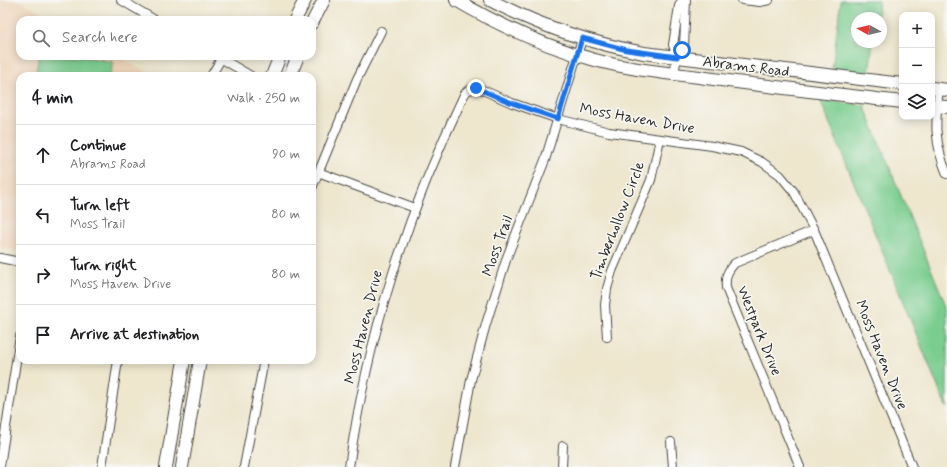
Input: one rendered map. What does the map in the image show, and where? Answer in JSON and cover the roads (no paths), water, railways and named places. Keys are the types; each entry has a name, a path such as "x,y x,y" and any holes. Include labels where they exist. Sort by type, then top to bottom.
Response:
{"main road":[{"path":"298,16 305,0"},
{"path":"316,16 324,0"},
{"name":"Abrams Road","path":"456,0 517,32 577,55 617,65 674,74 899,102"},
{"name":"Abrams Road","path":"490,0 533,20 582,38 627,50 899,84"},
{"path":"274,72 278,60"},
{"path":"292,72 296,60"},
{"path":"166,467 183,364"},
{"path":"182,467 199,364"}],"street":[{"path":"121,0 148,16"},
{"path":"677,57 673,45 679,6 682,0"},
{"path":"674,74 677,57 684,47 686,0"},
{"path":"742,0 760,2 769,0"},
{"path":"316,177 356,80 381,31"},
{"name":"Moss Trail","path":"455,467 471,380 486,324 507,258 545,160 582,38"},
{"path":"213,72 218,60"},
{"path":"224,60 244,72"},
{"name":"Moss Haven Drive","path":"349,467 357,418 377,324 391,274 439,146 467,91 472,88 481,89 512,103 558,119 608,132 712,146 741,152 762,162 780,175 794,192 814,230 912,467"},
{"path":"939,89 936,137 939,153 947,174"},
{"name":"Timberhollow Circle","path":"607,337 605,305 607,289 612,271 651,180 660,139"},
{"path":"318,172 415,208"},
{"name":"Westpark Drive","path":"800,467 726,288 726,280 727,273 736,263 814,230"},
{"path":"0,258 16,261"},
{"path":"0,466 16,362"},
{"path":"102,467 117,364"},
{"path":"244,467 263,364"},
{"path":"671,442 673,467"},
{"path":"562,467 563,446"}]}
